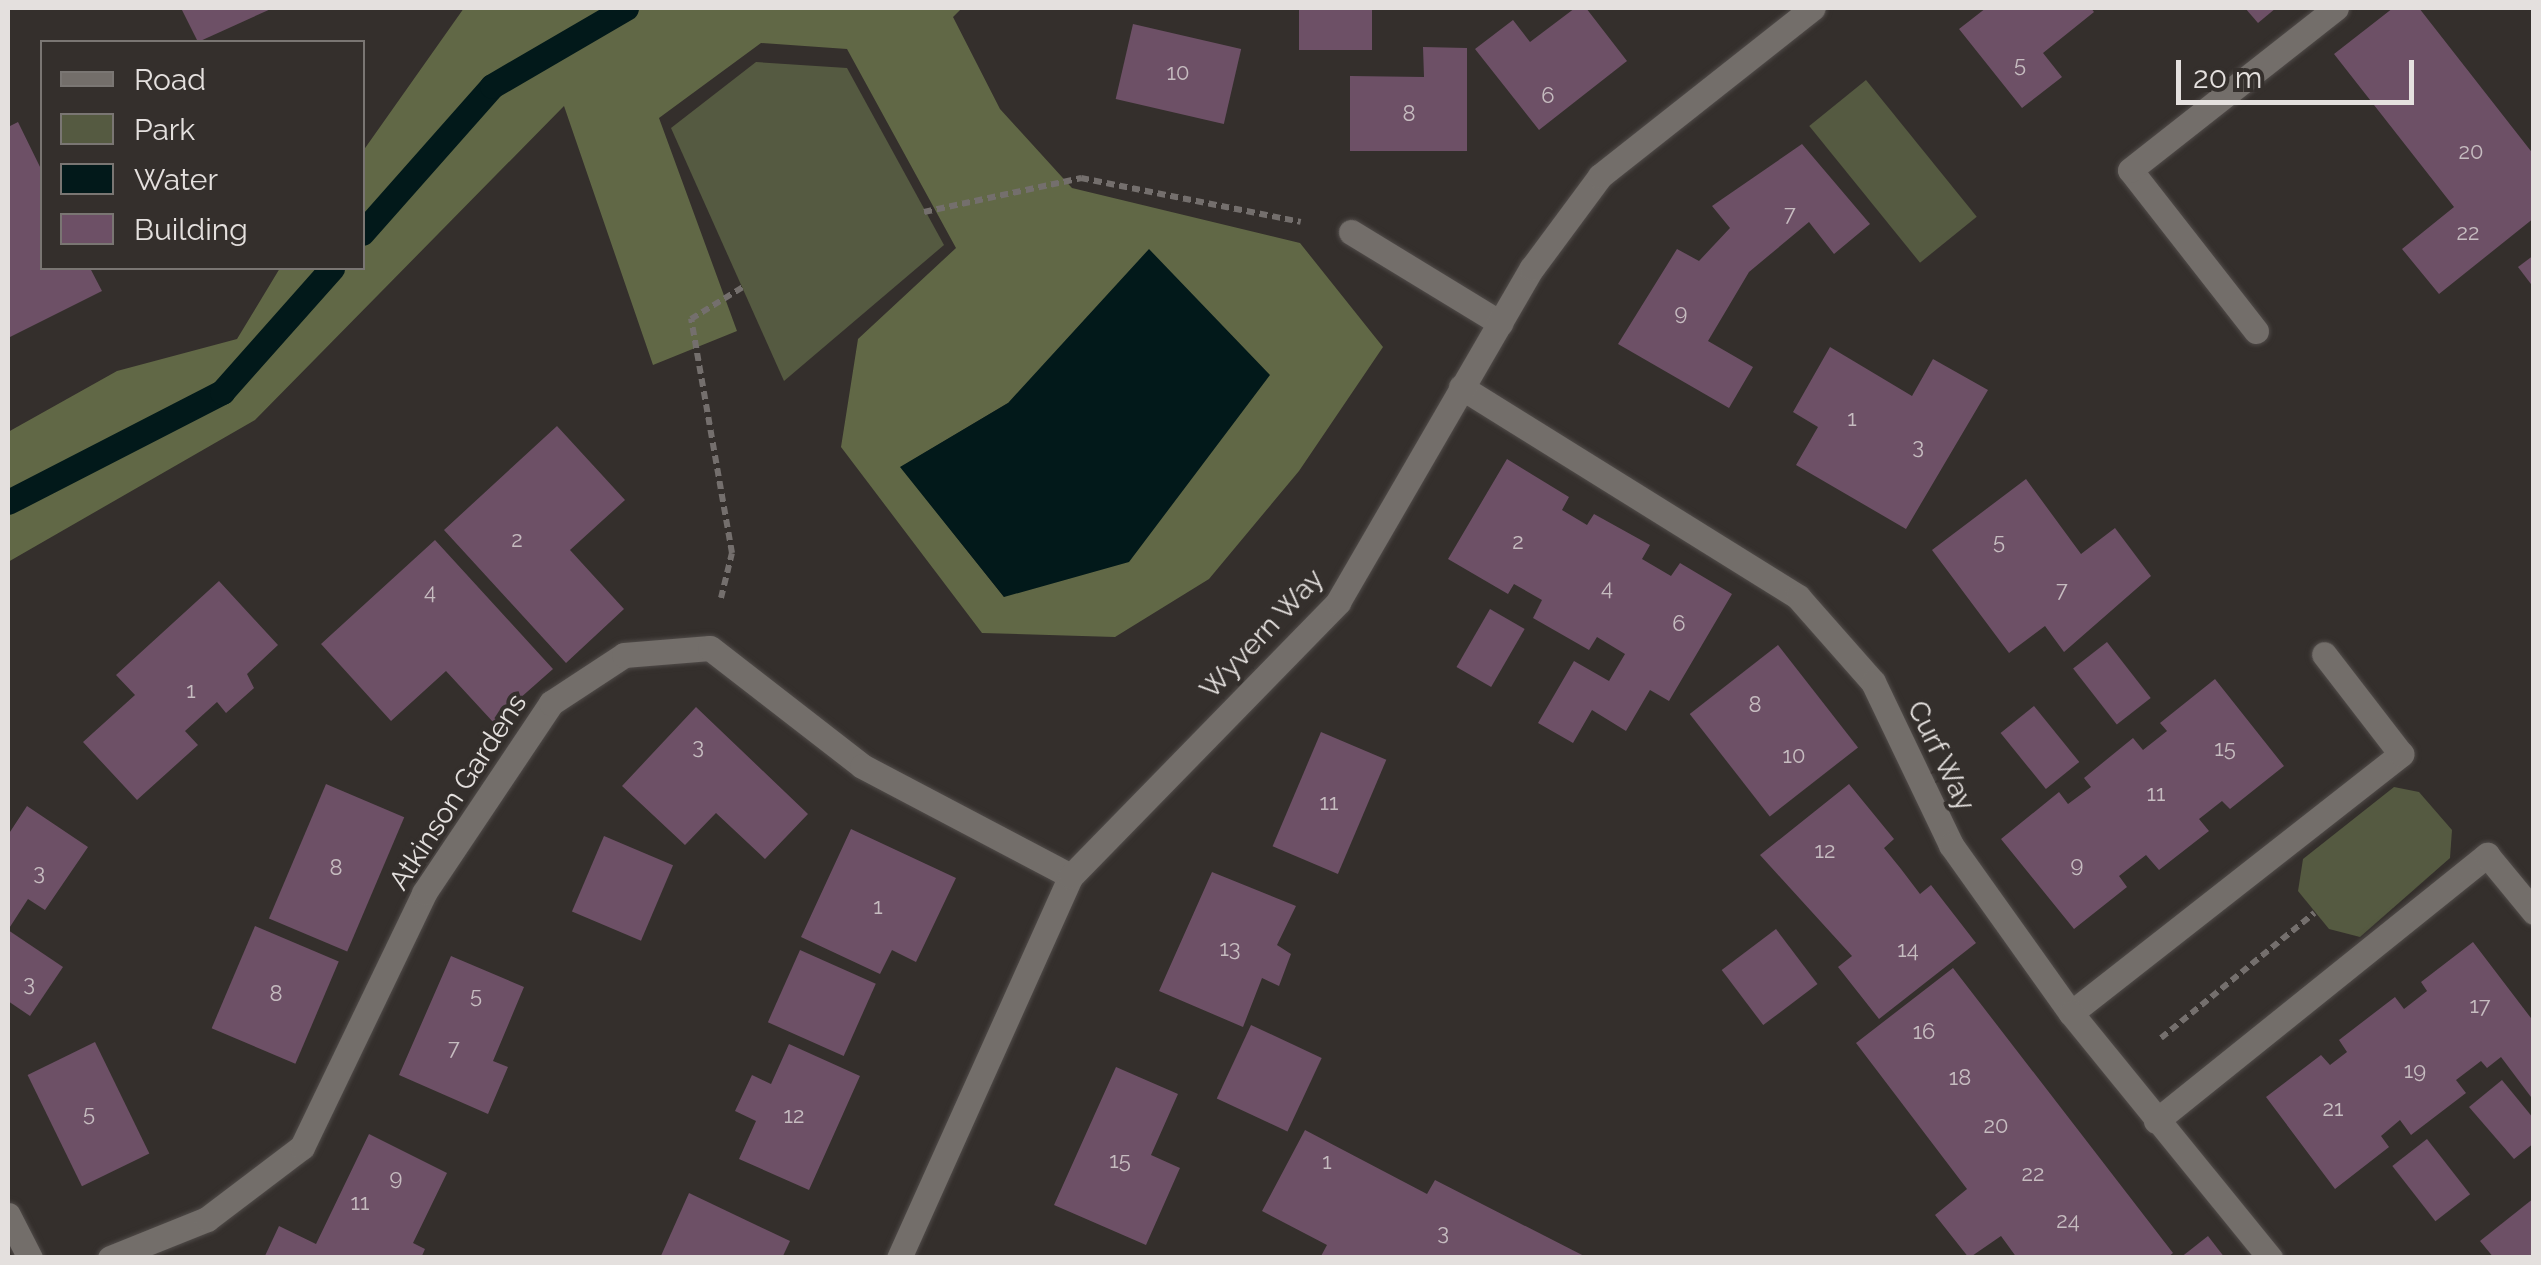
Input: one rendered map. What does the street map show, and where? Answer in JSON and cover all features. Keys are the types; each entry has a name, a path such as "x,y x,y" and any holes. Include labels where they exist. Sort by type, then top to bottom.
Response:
{"street":[{"name":"Wyvern Way","path":"900,1257 1071,876 1338,602 1460,386 1600,176 1813,8"},
{"path":"2256,331 2130,170 2336,8"},
{"path":"1351,232 1500,323"},
{"name":"Curf Way","path":"1460,386 1798,597 1873,682 1951,846 2070,1013 2270,1258"},
{"path":"710,648 862,766 1071,876"},
{"name":"Atkinson Gardens","path":"110,1258 207,1219 302,1148 424,893 551,703 624,654 710,648"},
{"path":"2070,1013 2402,754 2324,654"},
{"path":"2156,1121 2487,855 2534,912"},
{"path":"8,1215 30,1258"}],"path":[{"path":"924,212 1081,178 1351,232"},
{"path":"710,648 732,553 692,319 742,287"},
{"path":"2117,1074 2314,913"}],"green space":[{"path":"464,8 962,8 953,17 1000,109 1072,188 1300,243 1383,347 1299,471 1209,579 1115,637 982,633 841,447 858,339 956,248 847,49 761,43 659,118 737,331 653,365 564,106 255,420 8,562 8,432 117,371 237,339 279,270 365,270 365,148","holes":["1008,403 1004,597 901,467"]},
{"path":"756,62 847,68 944,245 784,381 671,128"},
{"path":"1866,80 1977,217 1920,263 1809,126"},
{"path":"2394,787 2419,792 2452,830 2450,858 2360,937 2329,929 2298,891 2303,859"}],"water":[{"path":"1149,249 1270,375 1129,562 1004,597 900,467 1008,403"}],"building":[{"path":"181,8 273,8 202,40 197,40"},
{"path":"1299,8 1372,8 1372,50 1299,50"},
{"path":"1575,8 1586,8 1627,61 1539,130 1475,49 1513,20 1530,42"},
{"path":"1986,8 2091,8 2094,12 2043,53 2062,77 2022,108 1959,29"},
{"path":"2245,8 2276,8 2258,23"},
{"path":"2393,8 2419,8 2534,155 2534,218 2439,294 2402,249 2454,207 2334,54"},
{"path":"1133,24 1241,49 1224,124 1116,99"},
{"path":"1423,47 1467,48 1467,151 1350,151 1350,76 1424,77"},
{"path":"18,122 40,167 40,270 91,270 102,291 8,338 8,127"},
{"path":"1802,144 1870,224 1834,254 1809,222 1749,272 1708,341 1753,367 1729,408 1618,344 1677,249 1699,261 1730,228 1712,206"},
{"path":"2534,255 2534,288 2518,267"},
{"path":"1830,347 1912,396 1933,359 1988,390 1906,529 1796,465 1818,427 1793,412"},
{"path":"557,426 625,500 570,550 624,609 566,663 444,530"},
{"path":"1507,459 1569,497 1562,510 1587,525 1594,514 1650,545 1642,559 1671,576 1680,563 1732,594 1669,701 1650,690 1626,731 1592,710 1573,743 1538,723 1574,661 1609,681 1625,654 1597,637 1589,650 1533,618 1542,600 1514,584 1508,594 1448,559"},
{"path":"2026,479 2081,554 2115,528 2151,576 2064,652 2045,626 2009,653 1932,550"},
{"path":"435,540 553,669 493,722 446,671 391,721 321,644"},
{"path":"219,581 278,645 247,674 254,688 226,713 217,702 185,731 198,745 137,800 83,742 135,695 116,675"},
{"path":"1490,609 1525,629 1491,687 1456,667"},
{"path":"2107,642 2151,698 2117,724 2073,668"},
{"path":"1778,645 1858,747 1770,816 1690,714"},
{"path":"2215,679 2284,766 2230,809 2222,801 2199,819 2209,831 2159,870 2146,855 2119,876 2127,887 2074,929 2001,839 2059,792 2068,804 2091,787 2084,778 2133,738 2143,750 2167,731 2160,723"},
{"path":"2034,706 2079,762 2046,789 2001,733"},
{"path":"696,707 808,814 765,859 716,813 685,845 622,786"},
{"path":"1321,732 1386,760 1338,874 1273,846"},
{"path":"326,784 404,817 347,952 269,918"},
{"path":"1849,784 1894,839 1884,848 1920,894 1931,885 1976,943 1879,1019 1838,967 1852,956 1760,855"},
{"path":"27,806 88,847 45,910 28,899 8,930 8,835"},
{"path":"851,829 956,878 916,962 892,950 880,974 801,937"},
{"path":"604,836 673,865 641,941 572,911"},
{"path":"1212,872 1296,906 1277,945 1291,954 1279,986 1262,978 1243,1027 1159,991"},
{"path":"255,926 339,962 295,1064 212,1028"},
{"path":"1776,929 1818,984 1763,1025 1722,970"},
{"path":"8,930 63,967 30,1016 8,1001"},
{"path":"2473,942 2534,1022 2534,1101 2501,1057 2487,1068 2481,1061 2456,1080 2466,1093 2411,1135 2400,1120 2381,1136 2389,1147 2335,1189 2266,1097 2321,1055 2330,1065 2347,1052 2339,1040 2395,997 2404,1009 2427,991 2421,982"},
{"path":"800,950 876,984 844,1056 768,1022"},
{"path":"451,956 524,987 493,1061 508,1067 488,1114 399,1075"},
{"path":"1953,968 2173,1253 2167,1258 2017,1258 2001,1236 1969,1258 1935,1215 1967,1189 1856,1043"},
{"path":"1251,1025 1322,1058 1287,1131 1217,1098"},
{"path":"95,1042 149,1153 82,1186 28,1075"},
{"path":"789,1044 860,1076 809,1190 739,1159 756,1121 735,1111 752,1075 771,1084"},
{"path":"1116,1067 1178,1094 1151,1155 1180,1168 1146,1245 1054,1205"},
{"path":"2502,1080 2534,1119 2534,1143 2514,1159 2469,1107"},
{"path":"1305,1130 1427,1194 1435,1180 1588,1258 1320,1258 1327,1245 1262,1211"},
{"path":"369,1134 447,1173 413,1243 425,1249 421,1258 264,1258 279,1226 316,1244"},
{"path":"2427,1139 2470,1194 2435,1221 2392,1166"},
{"path":"689,1193 790,1241 782,1258 660,1258"},
{"path":"2534,1198 2534,1258 2494,1258 2480,1241"},
{"path":"2208,1236 2225,1258 2180,1258"}],"waterway":[{"path":"365,230 492,86 626,8"},
{"path":"8,502 222,392 330,270"}]}
